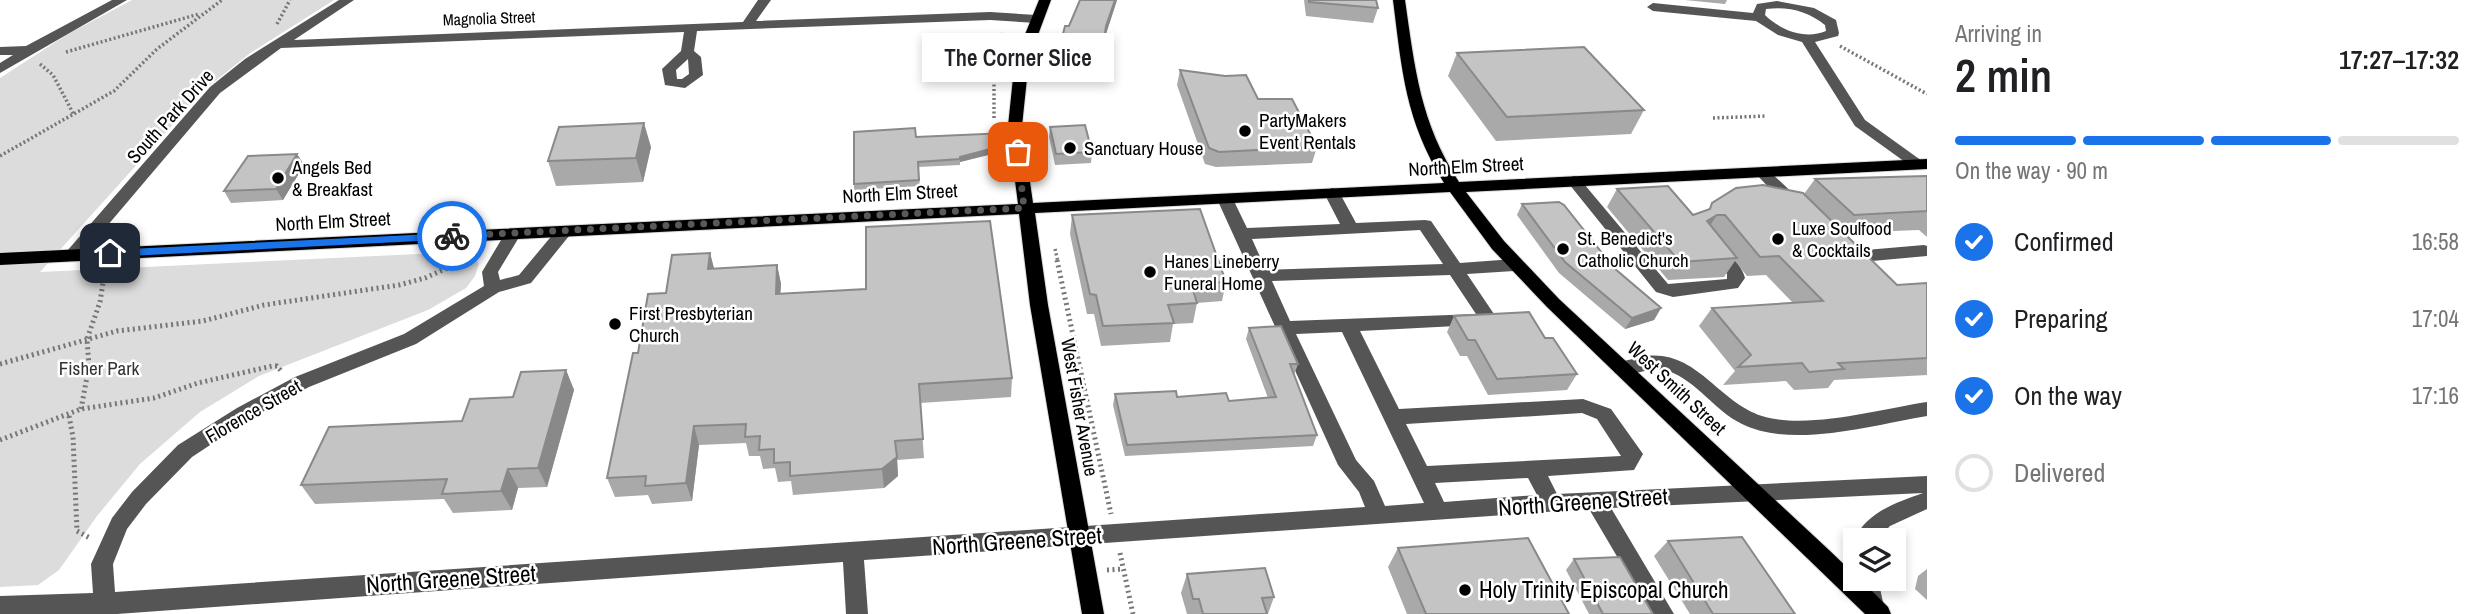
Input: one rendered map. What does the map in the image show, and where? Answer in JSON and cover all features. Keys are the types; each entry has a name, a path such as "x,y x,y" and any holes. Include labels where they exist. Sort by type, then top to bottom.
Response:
{"main road":[{"name":"West Fisher Avenue","path":"1045,0 1022,59 1016,106 1024,208 1093,614"},
{"name":"West Smith Street","path":"1399,0 1415,106 1428,143 1471,214 1514,265 1563,316 1753,491 1876,610"},
{"name":"North Elm Street","path":"0,259 1922,164"}],"street":[{"path":"0,69 29,50 121,0"},
{"name":"South Park Drive","path":"73,255 215,90 348,0"},
{"path":"748,25 752,15 765,0"},
{"path":"1653,7 1760,18 1781,32 1806,38 1824,37 1833,33 1831,23 1802,8 1768,5 1758,11 1760,18"},
{"name":"Magnolia Street","path":"280,44 990,16 1036,19"},
{"path":"687,52 691,28"},
{"path":"1806,38 1860,123 1922,164"},
{"path":"0,51 29,50"},
{"path":"1762,172 1805,214"},
{"path":"1651,177 1667,195"},
{"path":"1574,181 1662,288 1673,291 1732,284 1736,278 1735,272 1706,240"},
{"path":"1332,193 1351,229"},
{"path":"1225,199 1348,465 1367,487 1380,516"},
{"path":"1240,234 1425,225 1489,320 1286,328"},
{"name":"Florence Street","path":"107,608 103,564 119,524 139,498 185,452 281,393 410,339 493,288 525,279 565,231"},
{"path":"493,288 490,272 513,234"},
{"path":"1832,240 1850,257 1924,251"},
{"path":"1259,276 1514,265"},
{"path":"1348,325 1439,512"},
{"path":"1622,368 1651,362 1671,364 1731,409 1762,424 1791,427 1927,409"},
{"path":"1393,417 1583,406 1604,414 1633,454 1627,464 1421,475"},
{"path":"1534,469 1552,504"},
{"name":"North Greene Street","path":"0,606 107,608 1595,500 1927,484"},
{"path":"1595,500 1664,614"},
{"path":"1870,528 1885,518 1927,500"},
{"path":"853,552 857,614"},
{"path":"1870,591 1876,610"}],"path":[{"path":"0,156 114,91 157,49 222,0"},
{"path":"282,13 290,0"},
{"path":"61,54 202,13"},
{"path":"1824,37 1927,94"},
{"path":"48,57 35,61 54,75 74,115"},
{"path":"1713,118 1767,116"},
{"path":"81,409 89,366 87,339 100,302 100,289 110,253"},
{"path":"0,363 132,329 215,319 261,305 368,291 454,268 474,254"},
{"path":"0,440 69,416 81,409 154,398 256,369"},
{"path":"69,416 73,437 77,531"}],"green space":[{"name":"Fisher Park","path":"132,0 334,0 249,54 204,90 40,272 460,252 479,263 475,276 466,288 428,310 259,376 200,412 140,464 97,516 59,570 38,585 0,587 0,78 68,34"}],"building":[{"path":"1080,0 1115,0 1106,26 1100,66 1056,62 1065,26 1069,26"},
{"path":"1376,0 1378,8 1309,2"},
{"path":"1584,47 1644,110 1507,117 1457,53"},
{"path":"1180,70 1225,76 1246,75 1258,99 1292,99 1317,147 1219,152 1209,148"},
{"path":"644,123 636,158 548,161 559,127"},
{"path":"1085,125 1092,152 1056,154 1050,127"},
{"path":"915,128 916,137 1007,133 1009,144 960,159 918,162 919,180 854,184 854,132"},
{"path":"297,154 276,189 224,191 248,156"},
{"path":"1927,176 1927,211 1854,215 1815,179"},
{"path":"1763,185 1803,193 1897,285 1927,283 1927,358 1838,363 1844,369 1809,372 1802,363 1738,367 1751,355 1712,308 1823,301 1779,256 1760,257 1725,215 1717,215 1707,221 1737,258 1680,262 1617,189 1668,186 1693,215 1710,209 1712,203 1736,188"},
{"path":"1559,202 1614,268 1661,308 1632,318 1565,262 1522,204"},
{"path":"1200,209 1226,282 1191,283 1197,303 1168,305 1174,323 1103,326 1096,295 1090,294 1072,215"},
{"path":"990,221 1012,378 919,384 923,439 895,441 897,457 882,469 790,476 790,462 774,463 774,449 759,450 760,436 745,437 746,424 694,426 686,483 645,486 646,476 607,478 633,353 638,353 648,294 666,293 672,255 710,253 708,269 777,265 776,294 866,289 866,227"},
{"path":"1529,312 1545,338 1553,338 1577,374 1497,379 1475,340 1468,340 1454,316"},
{"path":"1281,326 1298,364 1290,364 1317,435 1127,445 1115,394 1176,391 1177,397 1226,393 1229,401 1276,397 1249,328"},
{"path":"566,370 538,468 508,469 501,491 442,494 447,479 301,485 329,427 462,421 470,399 513,397 521,372"},
{"path":"1742,537 1795,614 1713,614 1668,541"},
{"name":"Holy Trinity Episcopal Church","path":"1528,538 1569,614 1426,614 1398,548"},
{"path":"1620,557 1653,614 1603,614 1574,559"},
{"path":"1265,568 1274,597 1262,598 1267,614 1203,614 1199,599 1193,599 1187,574"}],"way so far":[{"path":"452,236 1024,208 1018,152"}],"place":[{"name":"PartyMakers Event Rentals","path":"1245,131"},
{"name":"Sanctuary House","path":"1070,148"},
{"name":"The Corner Slice","path":"1018,152"},
{"name":"Angels Bed & Breakfast","path":"278,178"},
{"name":"Luxe Soulfood & Cocktails","path":"1778,239"},
{"name":"St. Benedict's Catholic Church","path":"1563,249"},
{"name":"Hanes Lineberry Funeral Home","path":"1150,272"},
{"name":"First Presbyterian Church","path":"615,324"},
{"name":"Holy Trinity Episcopal Church","path":"1465,590"}],"route":[{"path":"110,253 452,236"}]}
